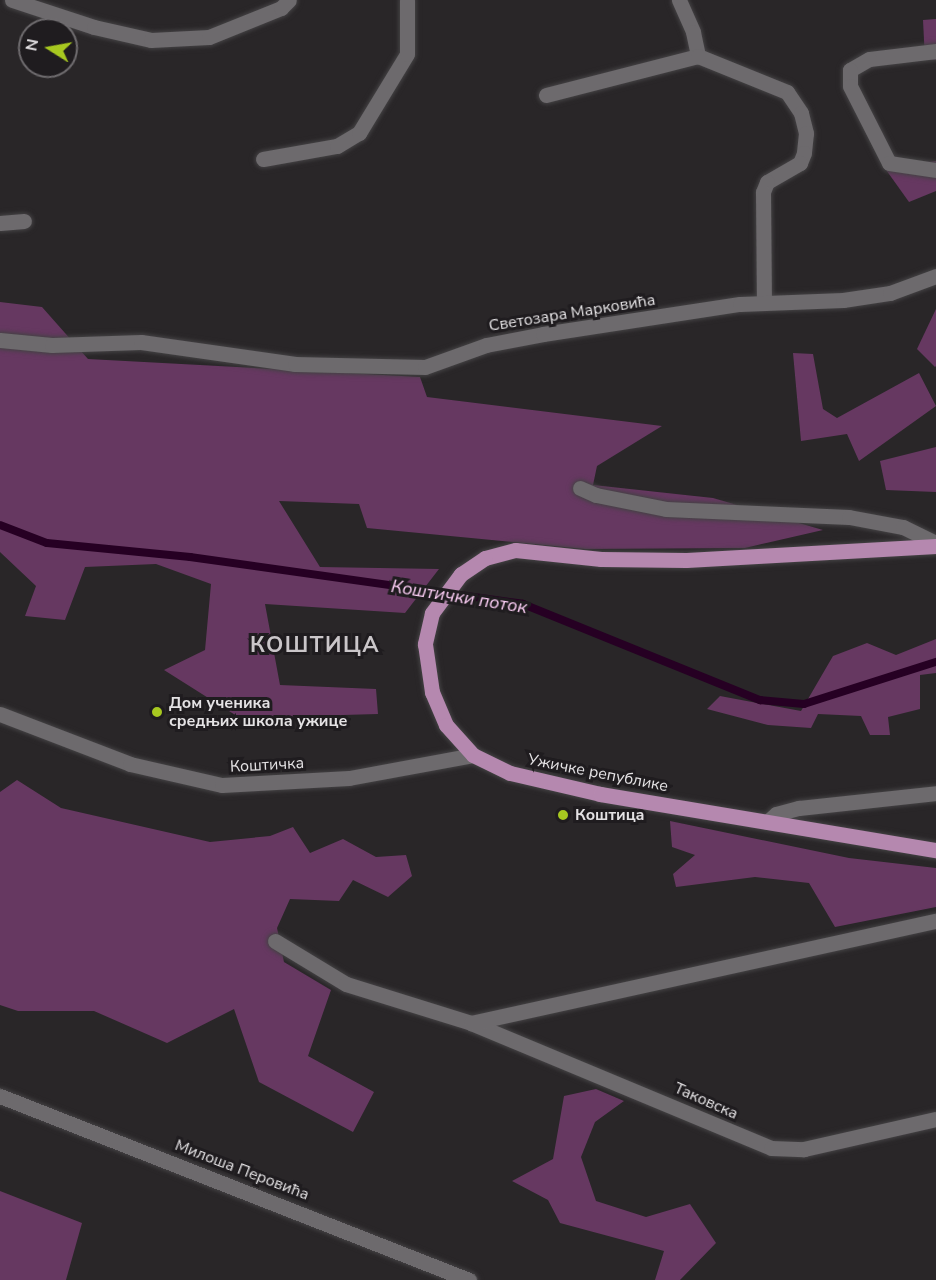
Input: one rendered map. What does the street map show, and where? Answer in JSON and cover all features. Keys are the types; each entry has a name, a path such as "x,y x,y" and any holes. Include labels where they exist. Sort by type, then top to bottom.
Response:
{"main road":[{"name":"Ужичке републике","path":"936,544 686,560 601,559 514,550 486,558 461,574 432,613 425,644 432,692 446,725 473,754 510,773 544,783 936,850"}],"street":[{"path":"12,0 94,27 151,40 209,37 281,8 289,0"},
{"path":"263,159 338,146 359,133 407,54 407,0"},
{"path":"679,0 693,32 698,57"},
{"path":"936,51 869,59 850,70 850,86 889,163 936,170"},
{"path":"546,95 698,57 787,92 801,113 806,133 800,163 767,182 762,192 764,303"},
{"path":"0,224 24,221"},
{"name":"Светозара Марковића","path":"0,340 52,345 141,342 295,364 425,367 486,345 543,334 764,303 843,300 890,293 936,276"},
{"name":"Ужичке републике","path":"580,488 596,495 666,509 849,516 903,527 936,544"},
{"name":"Коштичка","path":"0,714 129,764 222,785 349,778 473,754"},
{"path":"767,822 776,814 799,808 936,793"},
{"name":"Таковска","path":"471,1023 936,921"},
{"name":"Таковска","path":"275,941 346,984 471,1023 771,1148 804,1149 936,1119"},
{"name":"Милоша Перовића","path":"0,1096 470,1280"}],"shaded area":[{"path":"936,19 936,60 925,60 923,20"},
{"path":"936,161 936,191 909,202 884,167"},
{"path":"0,302 42,307 88,359 420,377 427,397 662,426 597,466 593,485 713,498 823,530 745,548 585,549 367,528 359,504 279,501 320,567 439,569 405,613 265,604 280,685 376,689 378,714 240,718 164,670 205,650 211,584 156,564 85,567 65,620 25,616 36,586 0,552"},
{"path":"936,309 936,366 935,367 917,349"},
{"path":"793,353 813,354 823,409 837,418 919,373 936,406 859,461 847,434 801,441"},
{"path":"936,447 936,492 886,490 880,461"},
{"path":"936,639 936,673 920,675 920,709 888,717 890,735 870,735 861,716 818,714 811,728 768,725 707,709 720,696 801,711 833,656 867,643 896,655"},
{"path":"17,780 61,808 210,842 270,836 293,827 310,853 343,839 376,857 406,855 412,876 388,897 353,880 339,901 290,899 277,928 284,962 331,990 308,1056 374,1092 353,1132 259,1082 234,1009 167,1043 94,1011 18,1011 0,1005 0,792"},
{"path":"670,821 849,858 936,868 936,907 835,927 809,883 755,877 676,887 673,874 695,855 672,847"},
{"path":"596,1089 624,1101 595,1122 581,1157 596,1201 646,1217 690,1204 716,1243 680,1280 655,1280 664,1251 560,1223 548,1200 512,1181 553,1159 564,1096"},
{"path":"0,1191 82,1223 66,1280 0,1280"}],"waterway":[{"name":"Коштички поток","path":"0,525 47,543 190,557 523,604 760,700 804,704 936,662"}],"place":[{"name":"Дом ученика средњих школа ужице","path":"157,712"},
{"name":"Коштица","path":"563,815"}],"district":[{"name":"КОШТИЦА","path":"315,646"}]}
